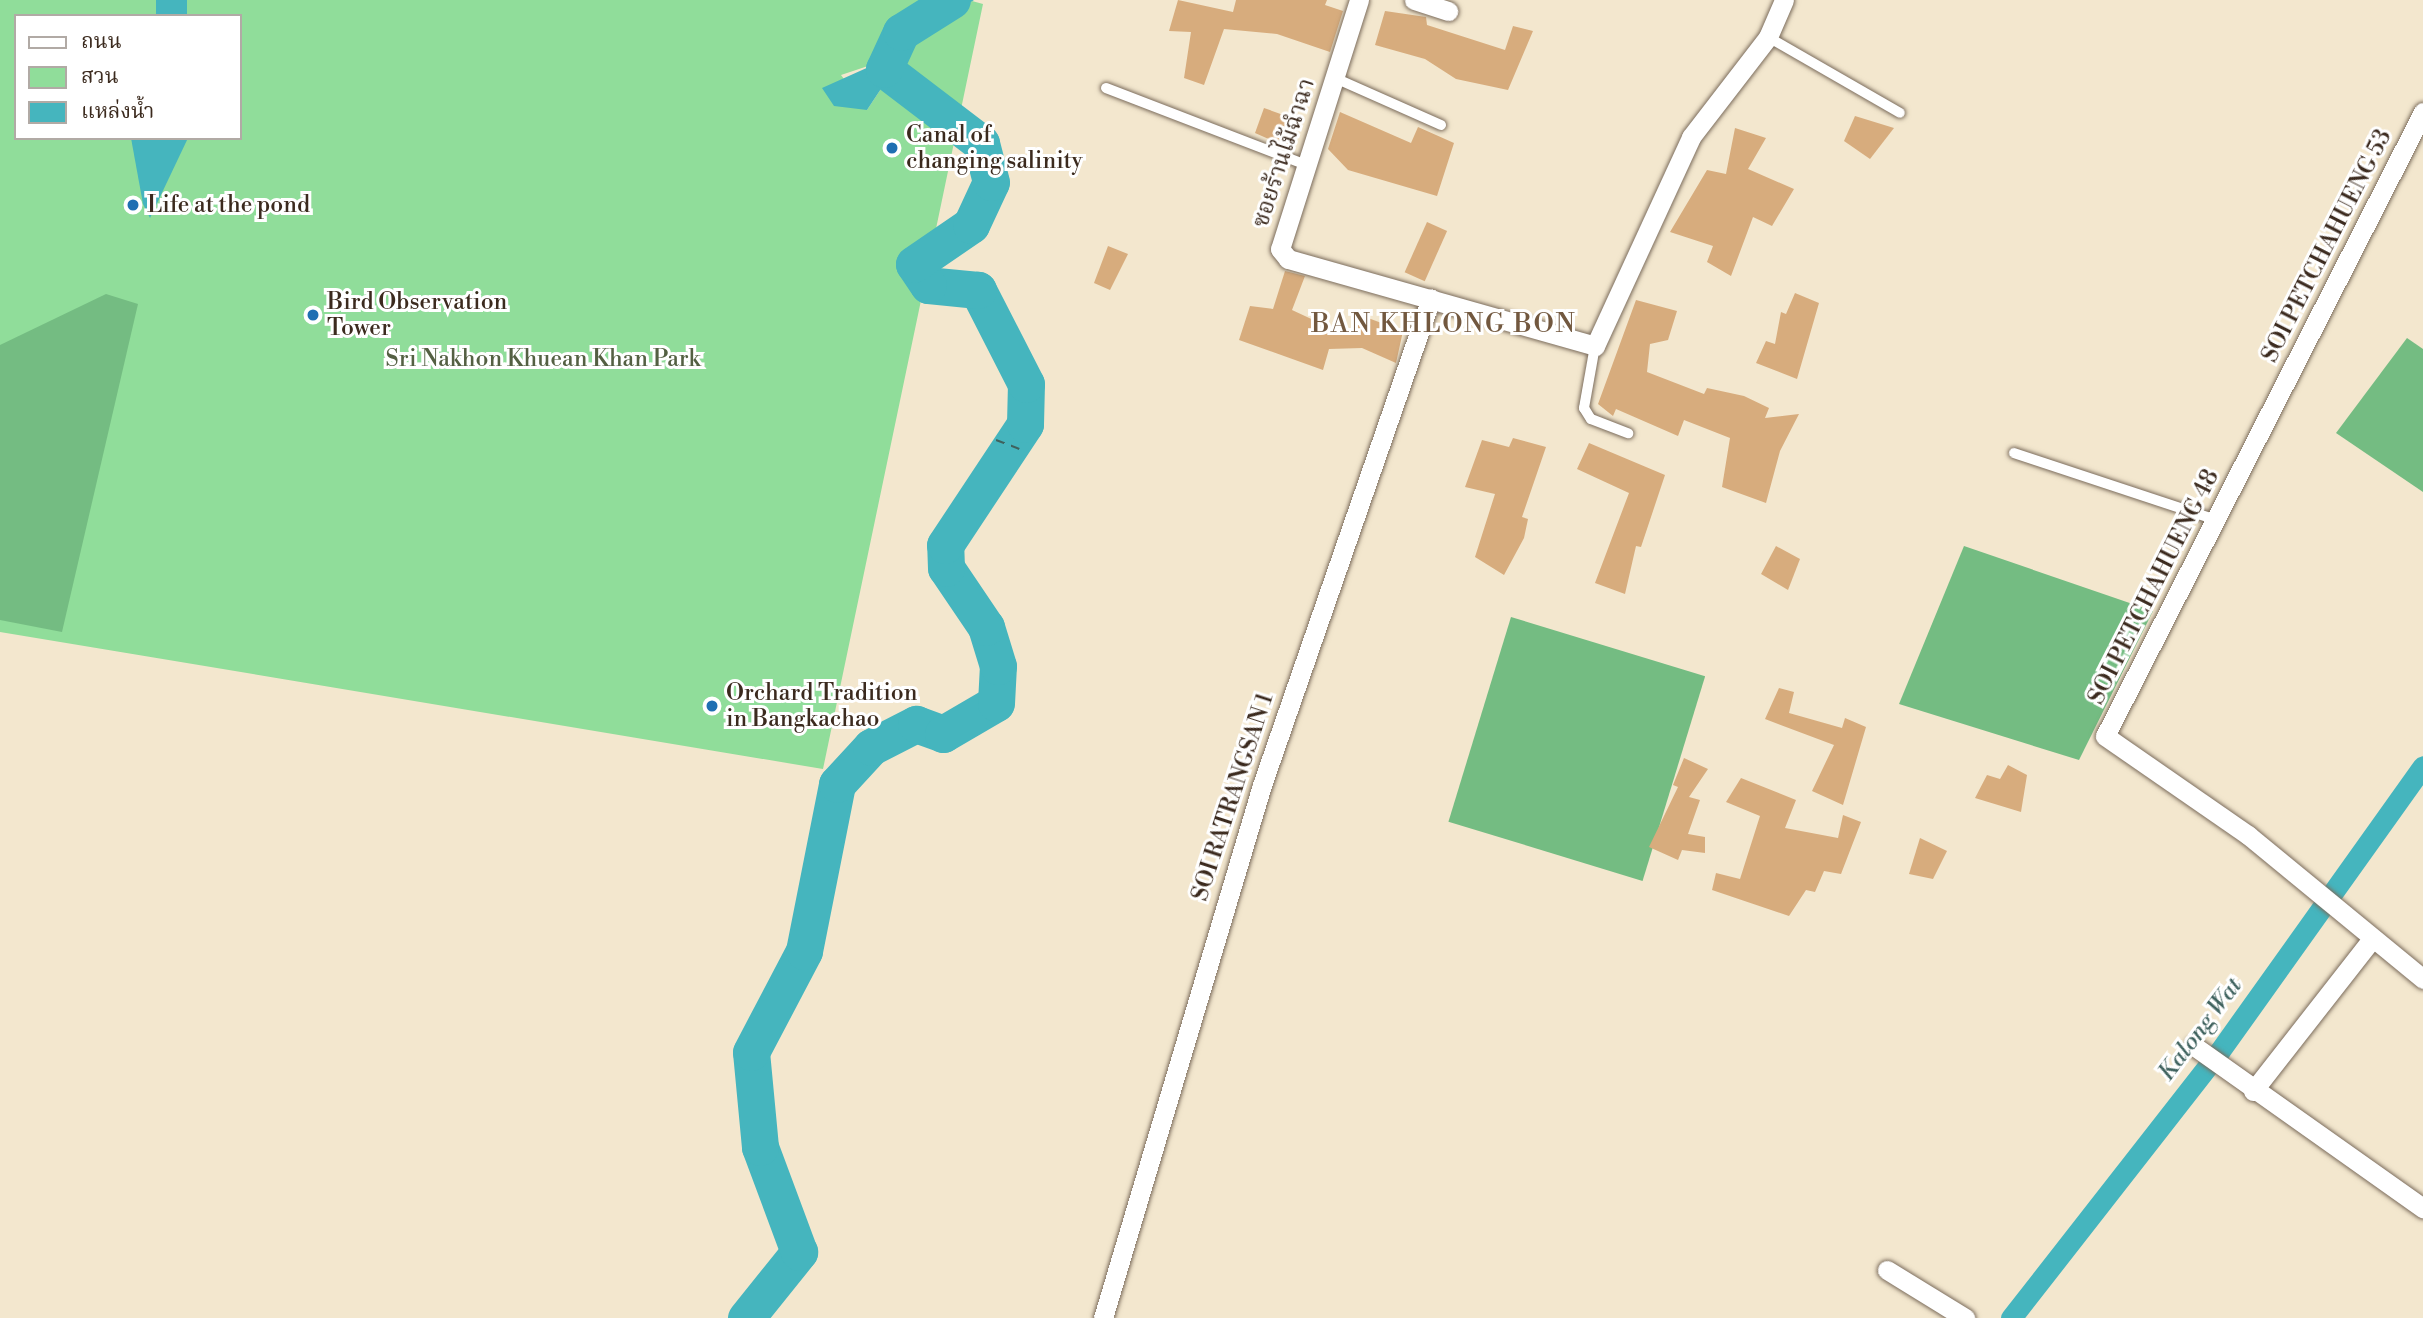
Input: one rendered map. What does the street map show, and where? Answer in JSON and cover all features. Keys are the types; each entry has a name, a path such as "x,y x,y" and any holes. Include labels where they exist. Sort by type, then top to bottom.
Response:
{"street":[{"name":"ซอยร้านไม้ฉำฉา","path":"1359,0 1308,166 1279,237 1288,259 1431,298"},
{"path":"1415,0 1448,11"},
{"path":"1431,298 1595,346 1691,137 1768,37 1784,0"},
{"name":"SOI PETCHAHUENG 53","path":"2275,403 2423,112"},
{"name":"SOI RATRANGSAN 1","path":"1103,1318 1262,785 1431,298"},
{"name":"SOI PETCHAHUENG 48","path":"2275,403 2218,520 2105,736 2248,835 2370,941 2423,979"},
{"path":"2250,1089 2370,941"},
{"path":"2194,1046 2250,1089 2423,1208"},
{"path":"1887,1270 1965,1318"}],"lane":[{"path":"1768,37 1900,113"},
{"path":"1335,78 1441,125"},
{"path":"1106,88 1308,166"},
{"path":"1595,346 1584,408 1591,419 1628,433"},
{"path":"2014,453 2218,520"}],"green space":[{"name":"Sri Nakhon Khuean Khan Park","path":"0,0 940,0 921,16 898,16 880,62 841,75 867,110 914,39 972,1 983,4 823,769 0,632"},
{"path":"106,294 138,304 62,632 0,620 0,345"},
{"path":"2407,338 2423,349 2423,492 2336,433"},
{"path":"1964,546 2153,611 2079,760 1899,704"},
{"path":"1511,617 1705,676 1643,881 1448,822"}],"water":[{"path":"156,0 187,0 187,14 156,14"},
{"path":"940,0 974,0 914,39 867,110 834,106 822,88 880,62 898,16 921,16"},
{"path":"131,140 187,140 150,218 143,204"}],"building":[{"path":"1178,0 1233,12 1236,0 1327,0 1325,5 1343,11 1330,52 1277,34 1224,29 1204,85 1184,78 1191,32 1169,31"},
{"path":"1385,11 1426,17 1427,25 1505,50 1513,26 1533,31 1508,90 1456,79 1425,59 1375,45"},
{"path":"1264,108 1303,122 1287,147 1255,133"},
{"path":"1340,112 1411,143 1418,127 1454,143 1437,196 1348,170 1328,149"},
{"path":"1855,116 1894,128 1870,159 1844,141"},
{"path":"1735,128 1766,138 1748,169 1794,189 1772,226 1753,217 1731,276 1707,262 1713,246 1670,232 1707,170 1726,174"},
{"path":"1427,222 1447,231 1425,281 1405,272"},
{"path":"1108,246 1128,254 1110,290 1094,283"},
{"path":"1285,271 1305,276 1292,310 1320,323 1320,330 1352,335 1360,315 1403,331 1396,363 1362,348 1329,349 1323,370 1239,340 1250,306 1273,309"},
{"path":"1795,293 1819,303 1797,379 1756,363 1766,341 1775,344 1781,312 1786,314"},
{"path":"1636,300 1677,311 1668,340 1650,344 1647,372 1704,394 1707,388 1744,396 1769,408 1765,418 1799,414 1780,451 1766,503 1722,487 1730,438 1684,420 1678,436 1616,409 1613,416 1598,404"},
{"path":"1513,438 1546,447 1522,517 1528,519 1524,538 1504,575 1475,557 1495,494 1465,487 1482,440 1509,447"},
{"path":"1589,443 1665,475 1641,547 1636,546 1625,594 1595,583 1629,493 1577,469"},
{"path":"1776,546 1800,559 1788,590 1761,574"},
{"path":"1779,688 1794,692 1789,713 1842,728 1845,718 1866,727 1843,805 1812,791 1834,745 1765,719"},
{"path":"1684,758 1708,769 1689,797 1700,800 1688,834 1705,837 1705,853 1682,850 1678,860 1649,847 1678,787 1673,785"},
{"path":"2008,765 2027,775 2021,812 1975,798 1987,775 2000,779"},
{"path":"1741,778 1796,800 1785,828 1838,838 1843,815 1861,822 1841,874 1824,871 1815,892 1806,890 1789,916 1712,890 1716,873 1740,879 1760,816 1726,802"},
{"path":"1920,838 1947,851 1933,879 1909,874"}],"waterway":[{"path":"746,1318 799,1252 760,1147 751,1052 804,951 837,784 871,747 916,724 943,734 996,703 998,666 986,627 946,568 945,545 1025,424 1026,384 978,290 928,285 914,264 971,225 991,182 981,143 884,69 901,32 952,0"},
{"name":"Kalong Wat","path":"2011,1318 2219,1052 2423,766"}],"ferry route":[{"path":"996,440 1019,449"}],"place":[{"name":"Canal of changing salinity","path":"892,148"},
{"name":"Life at the pond","path":"133,205"},
{"name":"Bird Observation Tower","path":"313,315"},
{"name":"Orchard Tradition in Bangkachao","path":"712,706"}],"district":[{"name":"BAN KHLONG BON","path":"1444,325"}]}
